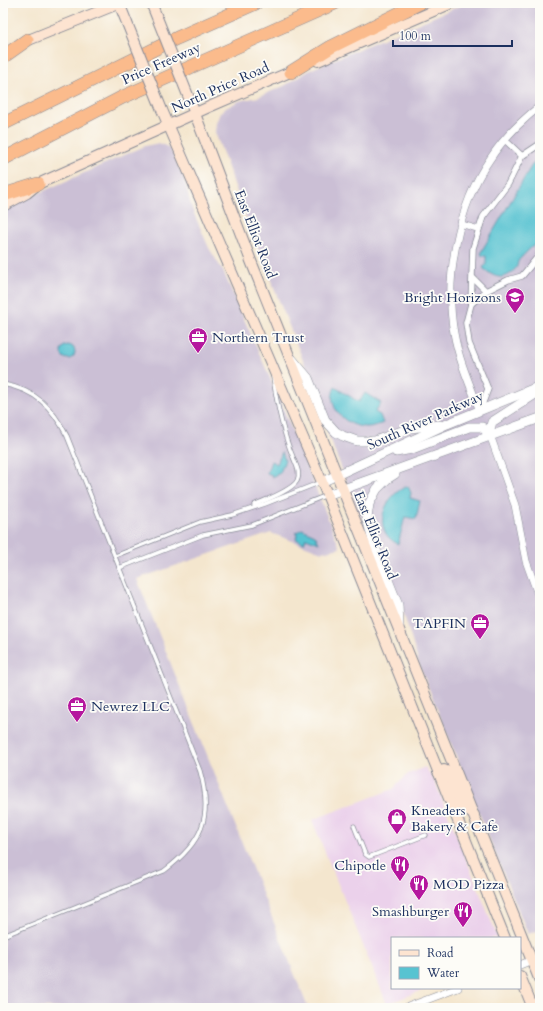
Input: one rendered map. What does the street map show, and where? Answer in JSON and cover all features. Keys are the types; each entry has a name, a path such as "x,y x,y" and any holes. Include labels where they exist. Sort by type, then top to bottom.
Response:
{"highway":[{"name":"Price Freeway","path":"3,124 177,38 256,3"},
{"name":"Price Freeway","path":"3,159 123,97 335,3"},
{"path":"291,72 331,47 420,3"},
{"path":"3,57 27,40"},
{"path":"3,195 38,184"}],"main road":[{"path":"3,51 120,3 168,125 322,482 505,937"},
{"name":"North Price Road","path":"3,206 27,193 38,184 168,125 452,3"},
{"name":"East Elliot Road","path":"151,4 190,98 251,261 540,981"},
{"path":"438,772 444,770 448,772 462,806 474,815"},
{"path":"521,978 533,1008"}],"street":[{"path":"480,411 462,367 452,322 452,288 455,249 461,224 482,173 490,159 516,127 540,106"},
{"path":"505,140 522,156"},
{"path":"480,411 488,389 469,343 466,323 471,304 473,248 483,216 508,184 522,156 540,144"},
{"path":"461,224 478,229"},
{"path":"471,304 486,291 508,280 522,276 540,254"},
{"path":"473,278 486,291"},
{"path":"289,356 308,378 325,420 336,432 343,436 357,441 375,441 410,428 448,424"},
{"name":"South River Parkway","path":"322,482 448,424 540,386"},
{"path":"540,391 492,422 490,429 490,435 515,505 526,562 540,600"},
{"path":"327,495 540,418"},
{"path":"382,454 412,449 469,427 482,427 490,435"},
{"path":"400,630 398,605 368,527 367,510 377,489 387,479 422,460"},
{"path":"521,964 532,960"},
{"path":"405,1008 455,989"}],"lane":[{"path":"115,556 194,525 232,515 286,490 296,482 298,477 297,466 281,426 271,365"},
{"path":"3,384 25,390 40,399 57,417 67,436 200,771 206,791 206,806 202,828 192,846 181,859 164,871 3,936"},
{"path":"246,509 265,504 322,482"},
{"path":"119,568 203,535 252,525 327,495"},
{"path":"354,826 365,854 369,857 426,835"}],"shaded area":[{"path":"466,3 540,3 540,930 528,934 419,664 401,605 374,537 361,517 328,434 323,410 255,241 215,132 216,123 220,113 224,109 239,101 258,97 284,86 312,69"},
{"path":"159,143 170,148 184,179 192,209 209,248 223,271 284,410 340,548 322,552 271,533 137,579 308,1008 3,1008 3,209 145,146"},
{"path":"425,767 435,782 498,937 391,937 391,989 425,989 387,1004 312,820 393,789 408,774"}],"water":[{"path":"540,159 540,240 519,260 517,267 512,272 504,277 495,276 483,268 486,264 486,256 482,256 481,252 532,165"},
{"path":"68,345 73,347 75,352 73,357 68,359 63,357 61,352 63,347"},
{"path":"335,387 359,402 365,393 381,403 375,412 380,415 383,423 367,427 352,424 345,420 335,409 333,395"},
{"path":"282,452 285,460 280,473 272,477 272,475 267,473 271,461 277,464"},
{"path":"408,486 411,493 410,498 420,501 416,519 405,517 398,544 389,538 384,531 384,513 387,504 392,497 400,490"},
{"path":"302,529 315,535 319,543 306,538 304,543 296,539 297,534 295,533"}],"place":[{"name":"Bright Horizons","path":"515,314"},
{"name":"Northern Trust","path":"198,354"},
{"name":"TAPFIN","path":"480,640"},
{"name":"Newrez LLC","path":"77,723"},
{"name":"Kneaders Bakery & Cafe","path":"397,835"},
{"name":"Chipotle","path":"400,882"},
{"name":"MOD Pizza","path":"419,901"},
{"name":"Smashburger","path":"463,928"}]}
